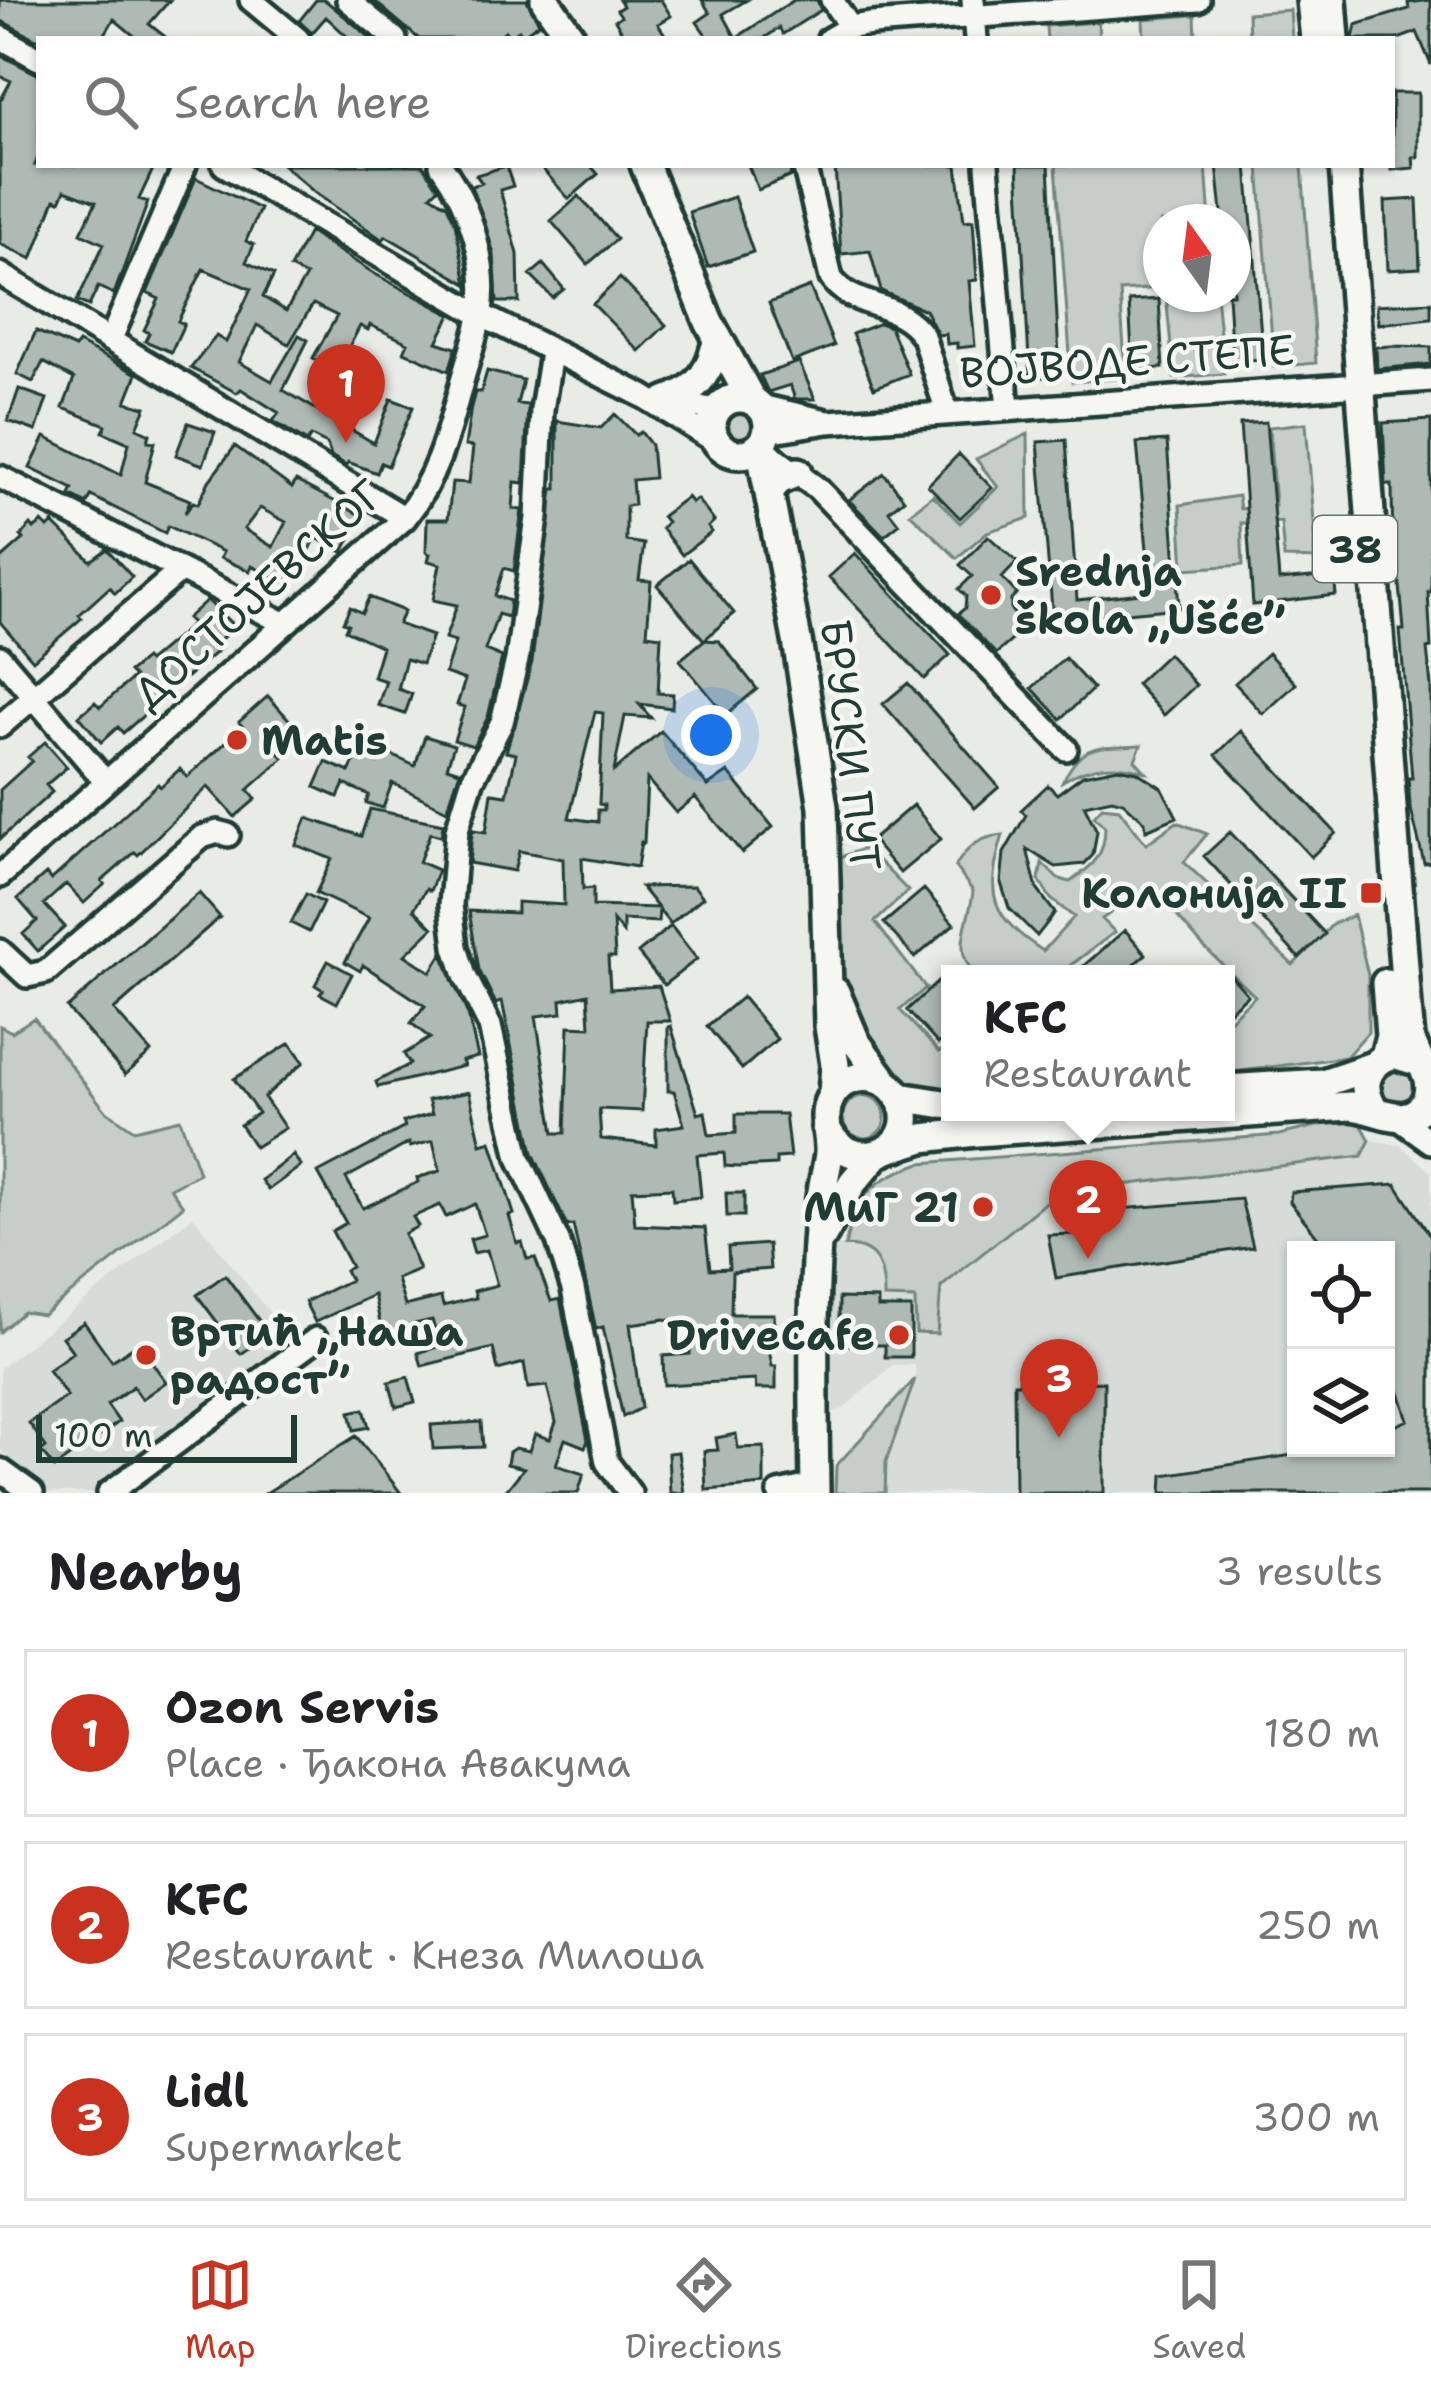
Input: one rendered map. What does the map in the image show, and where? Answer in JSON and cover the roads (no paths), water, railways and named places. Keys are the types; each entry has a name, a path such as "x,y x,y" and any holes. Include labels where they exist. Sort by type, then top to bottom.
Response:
{"main road":[{"path":"545,0 570,36"},
{"path":"1311,0 1315,36"},
{"path":"1332,0 1335,36"},
{"path":"646,168 751,422 742,454 721,446 712,423 751,422"},
{"name":"38","path":"1325,168 1351,385 1408,1020 1427,1088"},
{"name":"38","path":"1344,168 1351,385 1390,1036 1365,1086 1371,1105 1388,1115"},
{"path":"656,399 694,388 704,377 712,335"},
{"name":"БРУСКИ ПУТ","path":"751,422 769,491 817,756 826,852 829,1026 836,1065 832,1093"},
{"name":"БРУСКИ ПУТ","path":"721,446 773,522"},
{"path":"769,491 779,480 798,472"},
{"name":"БРУСКИ ПУТ","path":"831,981 856,1042 892,1089"},
{"path":"1334,1081 1372,1055 1388,1009"},
{"path":"1235,1088 1334,1081 1403,1054 1427,1088 1418,1111 1388,1115 1350,1106 1235,1114"},
{"path":"815,1489 819,1210 829,1147 825,1115 832,1093 851,1079 863,1077 941,1103"},
{"path":"818,1247 853,1182 904,1122 892,1089"},
{"path":"826,1127 831,1138 852,1154 882,1152 923,1138 1134,1121"}],"street":[{"path":"251,0 294,36"},
{"path":"348,0 390,36"},
{"path":"832,0 840,33 1198,0"},
{"path":"0,37 36,57"},
{"path":"111,339 184,168"},
{"path":"229,168 551,353 656,399 721,446"},
{"name":"ДОСТОЈЕВСКОГ","path":"0,876 405,518 429,484 444,450 481,315 481,280 469,218 443,168"},
{"path":"805,168 831,278 850,296 897,311 915,326 947,413"},
{"path":"987,168 1008,409"},
{"path":"0,274 405,518"},
{"path":"551,353 542,410 537,518 517,660 502,722 472,781 457,830 451,905 465,976 490,1026 519,1159 558,1241 573,1289 607,1462 630,1493"},
{"name":"ВОЈВОДЕ СТЕПЕ","path":"656,399 751,422 828,422 1431,380"},
{"path":"751,422 781,447 798,472 1066,749"},
{"path":"0,504 9,481 284,623"},
{"path":"0,726 181,570"},
{"path":"0,657 106,782"},
{"path":"0,951 27,976 46,972 202,837 212,832 228,835"},
{"path":"1388,1115 1431,1142"},
{"path":"109,1493 316,1339"},
{"path":"0,1470 32,1493"},
{"path":"779,1493 815,1489"}],"place":[{"name":"Ozon Servis","path":"346,443"},
{"name":"Srednja škola „Ušće”","path":"991,595"},
{"name":"Matis","path":"237,740"},
{"name":"Колонија II","path":"1371,893"},
{"name":"МиГ 21","path":"983,1207"},
{"name":"KFC","path":"1088,1259"},
{"name":"DriveCafe","path":"899,1335"},
{"name":"Вртић „Наша радост”","path":"146,1355"},
{"name":"Lidl","path":"1059,1438"}]}
